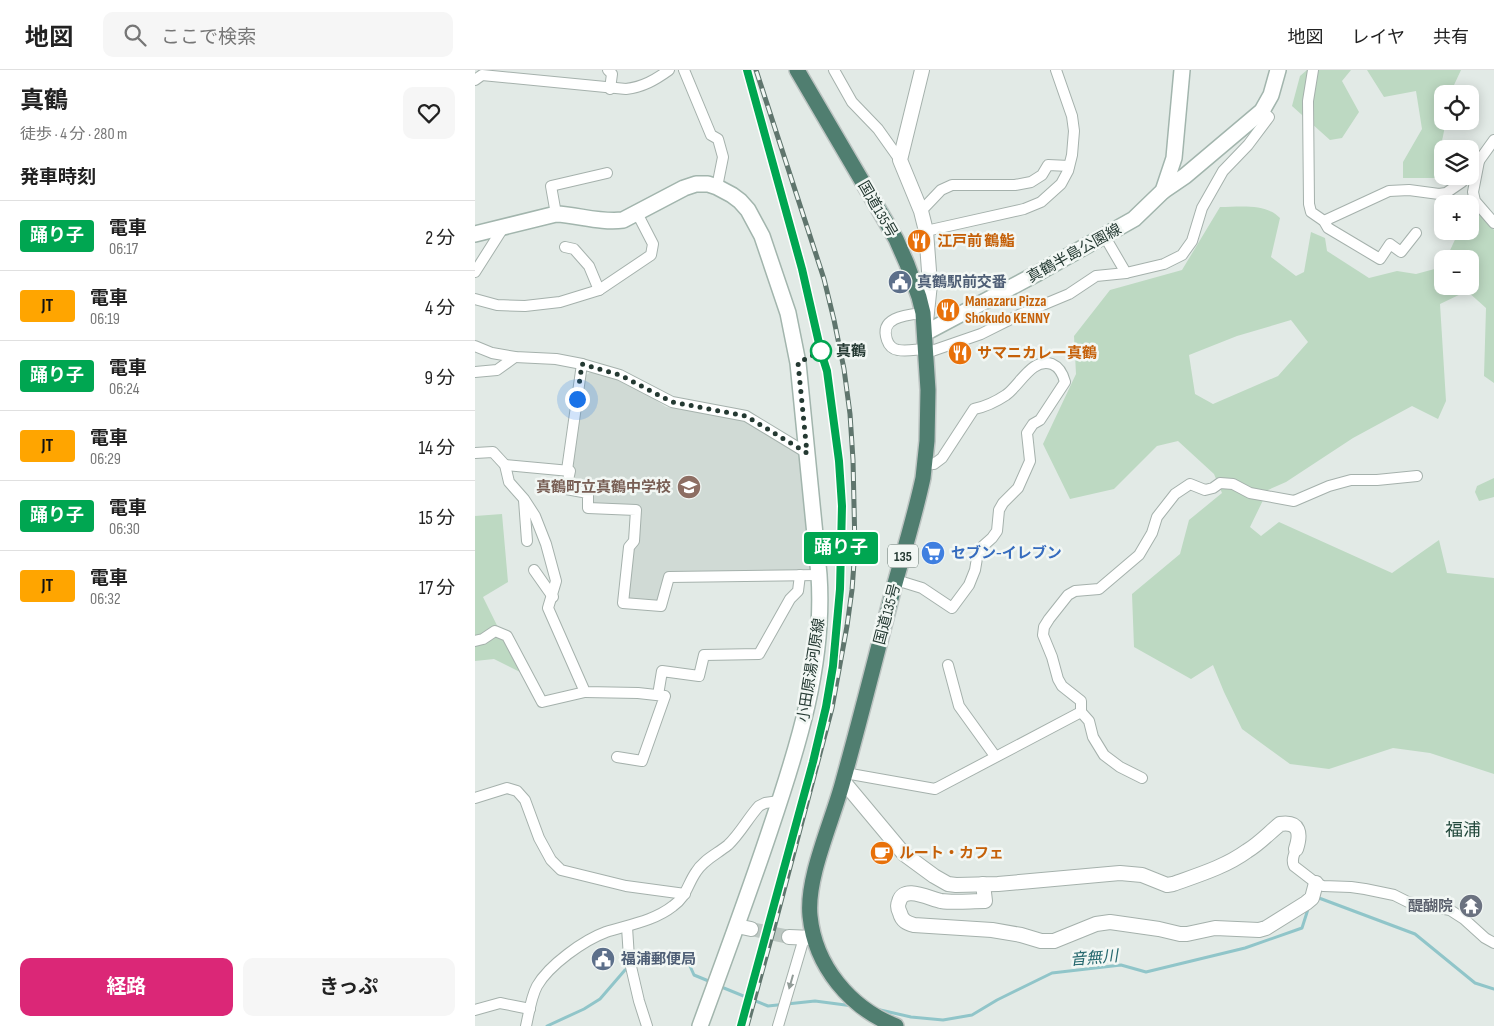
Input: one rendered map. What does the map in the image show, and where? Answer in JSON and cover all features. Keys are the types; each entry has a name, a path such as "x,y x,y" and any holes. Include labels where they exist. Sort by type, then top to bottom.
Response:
{"highway":[{"name":"国道135号","path":"797,70 896,240 907,264 923,312 929,390 927,441 920,492 844,777 817,864 811,891 808,938 827,969 849,997 870,1013 897,1026"}],"main road":[{"name":"真鶴半島公園線","path":"1163,191 1174,158 1182,70"},
{"name":"真鶴半島公園線","path":"925,333 1135,220 1163,191 1185,176 1262,111 1271,95 1278,70"},
{"path":"475,234 556,214 569,214 612,221 623,220 684,188 702,184 717,187"},
{"name":"小田原湯河原線","path":"700,1026 744,927 779,801 794,759 809,699 819,637 821,601 798,363 788,313 762,236 748,210 732,195 717,187"}],"street":[{"path":"609,70 612,74 610,88"},
{"path":"475,80 482,74 626,89 637,88 656,80 669,70"},
{"path":"684,70 711,135 718,138 723,157 717,187"},
{"path":"834,70 852,102 879,129 901,160 921,212 926,231 930,284 925,333"},
{"path":"901,160 922,70"},
{"path":"926,231 1024,209 1041,202 1061,184 1068,171 1074,130 1072,116 1056,70"},
{"path":"1313,70 1309,101 1309,204 1311,212 1324,221 1328,228 1380,258 1390,244 1401,252 1416,233"},
{"path":"923,312 887,323 885,330 888,342 892,348 926,351 981,334 1021,314 1069,294 1096,276 1164,264 1182,255 1192,241 1202,208 1223,171 1248,144 1269,116 1262,111"},
{"path":"1479,161 1494,140"},
{"path":"921,212 941,190 951,185 1015,185 1031,182 1042,175 1048,165 1069,166"},
{"path":"556,214 551,186 607,173"},
{"path":"1324,221 1389,191 1409,190 1439,194 1445,193 1457,185"},
{"path":"1474,185 1473,192 1475,201 1494,223"},
{"path":"475,299 497,305 525,306 560,302 599,290 651,255 653,244 637,213"},
{"path":"475,272 503,228"},
{"path":"1105,237 1126,272"},
{"path":"565,247 573,249 589,266 599,290"},
{"path":"475,346 492,353 515,357 556,359 620,375 672,402 746,416 807,453"},
{"path":"475,372 497,370 515,357"},
{"path":"896,580 923,588 952,608 969,585 977,558 983,546 997,531 999,510 1003,503 1018,488 1030,461 1027,433 1033,424 1040,420 1065,382 1062,373 1054,365 1044,362 1035,365 1006,395 974,409 942,458 934,464 925,463"},
{"path":"582,364 567,470 570,471 566,489 587,493 588,508 636,510 634,540 629,547 623,603 661,606 669,577 819,575"},
{"path":"475,453 493,452 505,465 509,482 524,499 535,516 546,544 556,581 549,608 585,692"},
{"path":"505,465 567,470"},
{"path":"1142,778 1120,767 1104,755 1093,737 1089,721 1081,712 1081,701 1062,686 1058,679 1052,657 1043,636 1044,627 1068,595 1075,591 1099,589 1139,555 1152,534 1157,517 1175,494 1190,484 1205,490 1213,488 1220,483 1233,484 1249,493 1293,501 1329,486 1351,480 1377,480 1417,476"},
{"path":"524,499 527,542"},
{"path":"534,570 553,597"},
{"path":"658,695 662,671 699,676 704,656 759,654 791,599 798,591 800,575"},
{"path":"475,641 483,639 495,631 507,636 542,702 585,692 638,693 665,696 642,761 617,757"},
{"path":"948,665 959,706 995,756"},
{"path":"844,777 935,788 1081,712"},
{"path":"844,777 904,854 948,884 983,884 1120,873 1142,874 1167,885 1173,884 1229,862 1248,851 1283,823 1292,824 1297,828 1299,839 1293,858 1293,866 1316,883 1323,886 1351,887 1394,895 1408,902 1450,910 1464,919 1479,934 1494,943"},
{"path":"475,798 507,788 517,791 525,800 539,838 551,860 561,870 626,886 685,894"},
{"path":"526,1026 536,987 543,976 559,961 583,943 605,933 660,915 671,908 685,894 696,870 707,859 728,845 759,806 779,801"},
{"path":"983,884 985,900 942,901 912,893 905,894 899,898 898,905 901,917 906,922 914,925 992,930 1049,942 1096,924 1110,922 1180,934 1215,928 1259,930 1266,928 1306,903 1312,898 1316,883"},
{"path":"627,927 629,958 647,1026"},
{"path":"778,1026 808,938 789,936"},
{"path":"475,1010 500,1003 530,1009"}],"shaded area":[{"name":"真鶴町立真鶴中学校","path":"592,371 633,385 666,407 743,418 801,454 811,569 670,575 658,604 627,600 638,509 592,504 593,490 575,488 571,485 584,377"}],"green space":[{"path":"1307,70 1351,70 1342,81 1359,112 1342,138 1330,140 1292,106 1300,76"},
{"path":"1367,70 1461,70 1454,85 1434,85 1434,130 1444,130 1442,140 1434,140 1434,178 1403,178 1403,162 1422,129 1416,91 1384,97"},
{"path":"1220,207 1260,208 1274,213 1280,218 1271,257 1296,276 1304,272 1311,232 1325,238 1327,251 1369,278 1397,271 1416,274 1434,269 1434,295 1459,295 1440,304 1446,401 1438,419 1412,406 1353,438 1286,482 1268,490 1250,527 1261,536 1279,522 1392,573 1439,540 1447,573 1494,578 1494,774 1430,753 1393,748 1329,769 1290,764 1242,729 1213,665 1191,679 1134,647 1132,594 1180,554 1189,520 1222,493 1214,474 1178,441 1157,446 1114,489 1070,499 1043,444 1076,374 1074,336 1110,290 1182,270","holes":["1291,320 1308,342 1278,376 1213,404 1195,394 1189,355 1237,336"]},
{"path":"1479,212 1494,230 1494,383 1484,376 1486,308 1471,295 1479,295 1479,250 1450,250 1455,240 1479,240"},
{"path":"1494,478 1494,497 1479,501 1475,492 1477,486"},
{"path":"502,514 508,582 483,597 520,672 494,659 475,661 475,516"}],"waterway":[{"name":"音無川","path":"1317,899 1319,898 1415,934 1475,983 1494,989"},
{"name":"音無川","path":"876,1009 911,1017 943,1020 972,1015 997,1000 1052,973 1121,965 1146,972 1245,948 1302,928 1309,906"},
{"path":"547,1026 584,1009 600,999 625,970 645,961 679,958 690,966 694,975 711,982"},
{"name":"音無川","path":"719,986 768,1006 815,1001 853,1006"}],"tunnel":[{"path":"751,929 789,937"}],"railway":[{"path":"747,70 806,283 827,371 834,416 842,506 840,589 831,680"},
{"path":"747,1026 832,708 847,626 855,549 850,414 844,369 834,320 824,279 756,70"}],"train":[{"name":"踊り子","path":"741,1026 813,762 826,707 833,666 840,589 842,506 839,461 827,371 806,283 747,70"}],"place":[{"name":"江戸前 鶴鮨","path":"919,241"},
{"name":"真鶴駅前交番","path":"900,282"},
{"name":"Manazaru Pizza Shokudo KENNY","path":"948,310"},
{"name":"真鶴","path":"821,351"},
{"name":"サマニカレー真鶴","path":"960,353"},
{"name":"真鶴町立真鶴中学校","path":"689,487"},
{"name":"セブン-イレブン","path":"933,553"},
{"name":"ルート・カフェ","path":"882,853"},
{"name":"醍醐院","path":"1471,906"},
{"name":"福浦郵便局","path":"603,959"}],"district":[{"name":"福浦","path":"1463,830"}],"route":[{"path":"577,399 582,364 620,375 672,402 746,416 807,453 798,363 821,351"}]}
